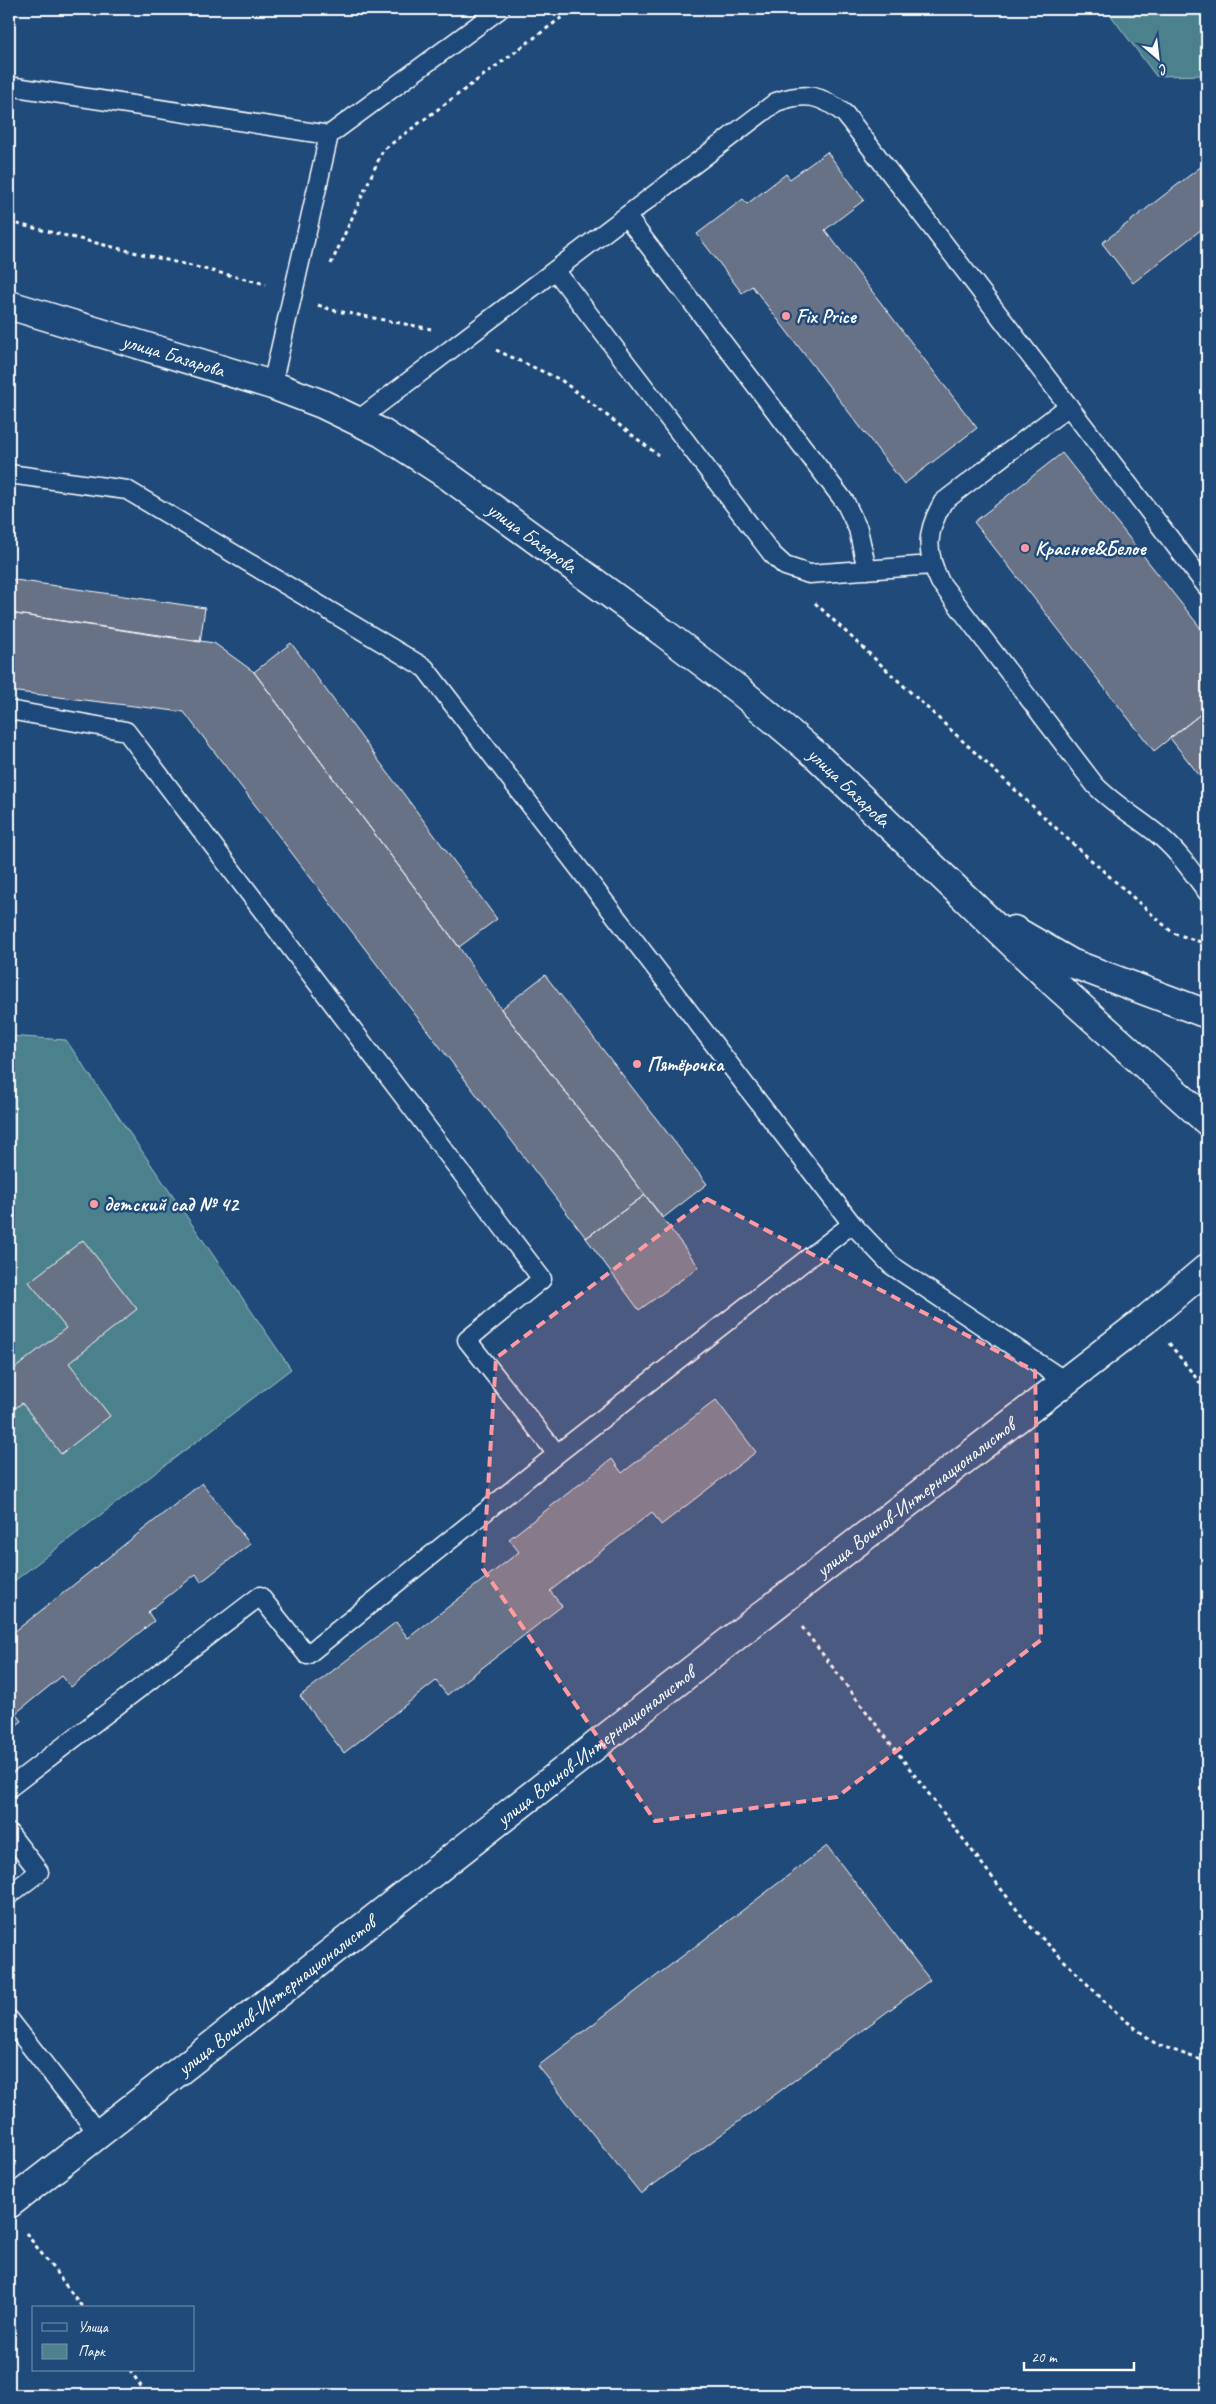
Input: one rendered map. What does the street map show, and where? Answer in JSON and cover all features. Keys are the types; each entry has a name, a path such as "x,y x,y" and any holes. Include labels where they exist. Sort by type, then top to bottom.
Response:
{"main road":[{"name":"улица Базарова","path":"9,306 272,385 358,420 447,475 740,691 817,756 975,905 1054,983 1207,1121"},
{"name":"улица Базарова","path":"975,905 1072,963 1207,1014"},
{"path":"1182,1289 1207,1249"},
{"name":"улица Воинов-Интернационалистов","path":"14,2214 98,2133 1064,1381 1149,1317 1207,1268"}],"lane":[{"path":"272,385 329,136 500,9"},
{"path":"9,86 329,136"},
{"path":"358,420 776,102 795,95 814,96 829,102 845,114 1207,587"},
{"path":"626,216 845,502 858,529 867,570"},
{"path":"555,270 772,554 785,566 809,574 932,565"},
{"path":"1069,406 943,502 934,519 930,533 932,565 940,582 1095,785 1111,802 1152,830 1174,849 1207,892"},
{"path":"9,474 127,490 425,668 852,1224 891,1266 1064,1381"},
{"path":"9,710 126,731 542,1279 467,1340 557,1454"},
{"path":"9,1788 260,1596 307,1655 557,1454 852,1224"},
{"path":"9,1832 39,1872 9,1896"},
{"path":"9,2019 98,2133"}],"path":[{"path":"329,267 383,150 573,9"},
{"path":"9,222 267,284 332,310 433,329"},
{"path":"488,346 560,380 661,457"},
{"path":"810,598 1072,843 1173,933 1207,944"},
{"path":"1149,1317 1207,1392"},
{"path":"782,1600 1027,1923 1116,2013 1156,2044 1207,2062"},
{"path":"14,2214 82,2306"},
{"path":"131,2372 147,2395"}],"highlighted area":[{"path":"707,1199 1035,1371 1041,1640 837,1797 655,1821 483,1569 496,1358"}],"green space":[{"path":"1106,9 1207,9 1207,75 1156,76"},
{"name":"детский сад № 42","path":"9,1036 66,1040 291,1369 9,1585"}],"building":[{"path":"827,152 864,200 825,230 977,428 904,484 752,286 742,293 697,234 743,199 747,204 786,174 790,179"},
{"path":"1207,162 1207,225 1133,283 1102,243"},
{"path":"1062,453 1207,636 1207,709 1154,751 974,522"},
{"path":"9,579 205,608 200,642 9,613"},
{"path":"9,613 214,643 254,672 459,947 501,1009 645,1195 586,1238 184,712 9,691"},
{"path":"291,643 497,919 459,947 254,672"},
{"path":"1207,709 1207,785 1170,738"},
{"path":"545,975 707,1184 663,1218 501,1009"},
{"path":"645,1195 699,1267 639,1310 586,1238"},
{"path":"83,1240 137,1309 69,1363 110,1416 61,1454 22,1403 9,1413 9,1373 66,1328 29,1282"},
{"path":"716,1400 756,1452 661,1525 652,1512 550,1591 562,1606 447,1695 436,1681 344,1753 300,1696 396,1622 408,1638 519,1552 509,1539 612,1459 622,1473"},
{"path":"202,1483 250,1544 201,1582 196,1574 148,1612 154,1621 71,1687 62,1676 16,1713 22,1721 9,1731 9,1636"},
{"path":"827,1846 930,1980 641,2194 538,2066"}],"place":[{"name":"Fix Price","path":"786,316"},
{"name":"Красное&Белое","path":"1025,548"},
{"name":"Пятёрочка","path":"637,1064"},
{"name":"детский сад № 42","path":"94,1204"}]}
